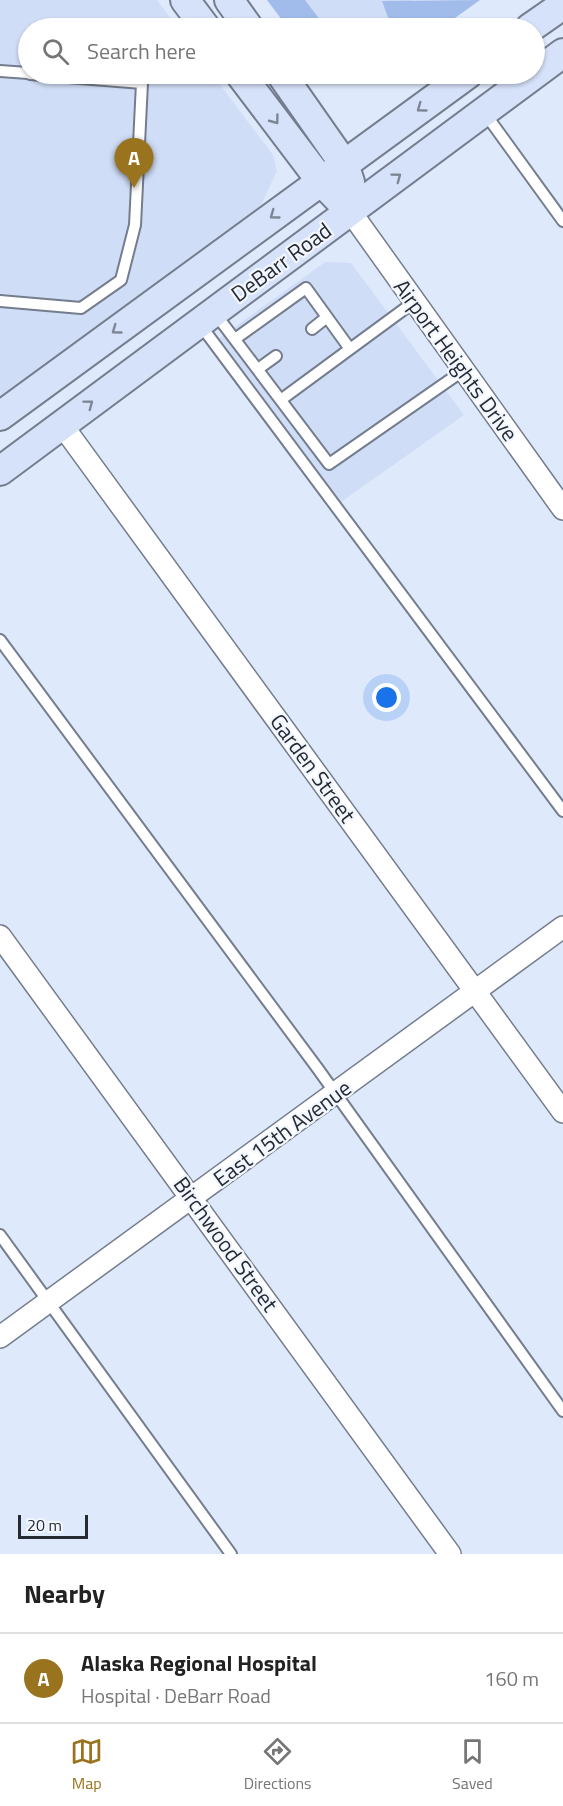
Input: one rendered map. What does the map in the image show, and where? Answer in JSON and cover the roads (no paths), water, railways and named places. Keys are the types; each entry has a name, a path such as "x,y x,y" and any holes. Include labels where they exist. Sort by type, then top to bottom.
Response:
{"main road":[{"path":"185,0 198,18"},
{"path":"229,0 242,18"},
{"path":"544,18 563,5"},
{"name":"DeBarr Road","path":"545,66 563,53"},
{"name":"Airport Heights Drive","path":"248,84 321,180 350,212"},
{"path":"288,84 344,164 349,180 350,212"},
{"name":"DeBarr Road","path":"0,416 454,84"},
{"name":"DeBarr Road","path":"0,471 521,84"}],"street":[{"name":"Airport Heights Drive","path":"350,212 563,509"},
{"name":"Garden Street","path":"62,425 563,1112"},
{"name":"East 15th Avenue","path":"0,1337 49,1304 563,927"},
{"name":"Birchwood Street","path":"0,936 450,1554"}],"lane":[{"path":"0,71 18,72"},
{"path":"0,301 81,308 121,280 135,225 142,84"},
{"path":"484,112 563,221"},
{"path":"235,339 306,288 350,349"},
{"path":"282,399 414,302"},
{"path":"207,317 235,339 329,464 464,370"},
{"path":"207,317 563,811"},
{"path":"312,329 327,317"},
{"path":"258,369 276,356"},
{"path":"0,640 336,1093 563,1411"},
{"path":"0,1235 231,1554"}],"place":[{"name":"Alaska Regional Hospital","path":"134,188"}]}
